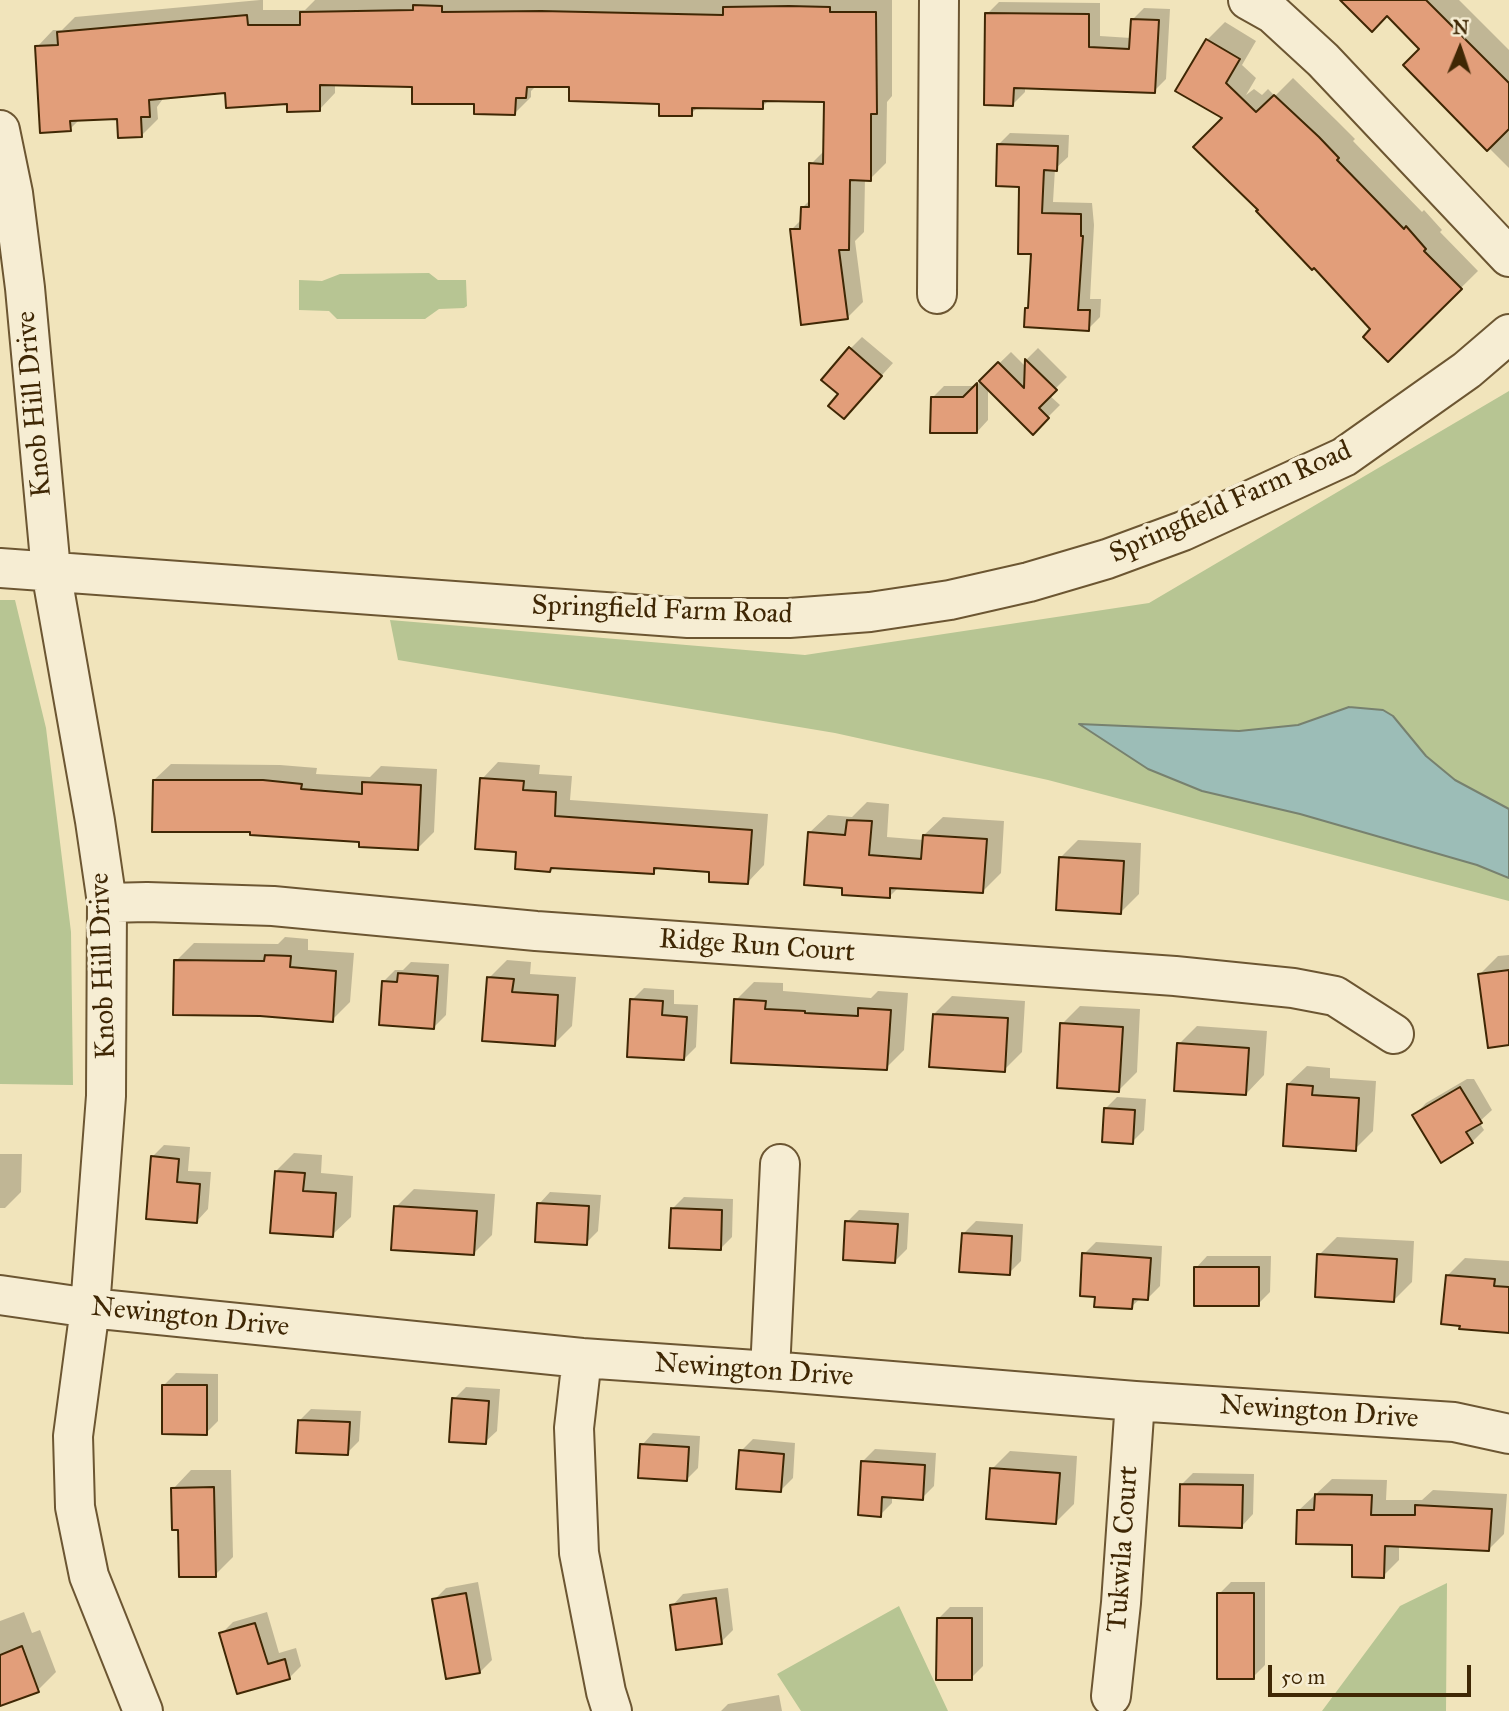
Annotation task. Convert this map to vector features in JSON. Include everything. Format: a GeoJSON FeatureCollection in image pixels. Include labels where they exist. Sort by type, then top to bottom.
{"type":"FeatureCollection","features":[{"type":"Feature","properties":{"kind":"street"},"geometry":{"type":"LineString","coordinates":[[937,293],[939,0]]}},
{"type":"Feature","properties":{"kind":"street"},"geometry":{"type":"LineString","coordinates":[[1248,0],[1273,14],[1323,60],[1509,257]]}},
{"type":"Feature","properties":{"kind":"street","name":"Knob Hill Drive"},"geometry":{"type":"LineString","coordinates":[[0,130],[13,193],[25,288],[51,571],[107,903],[106,1096],[90,1308],[73,1436],[75,1507],[89,1576],[143,1711]]}},
{"type":"Feature","properties":{"kind":"street","name":"Springfield Farm Road"},"geometry":{"type":"LineString","coordinates":[[0,568],[688,618],[789,618],[870,612],[950,600],[1029,582],[1107,559],[1183,531],[1344,457],[1467,370],[1509,334]]}},
{"type":"Feature","properties":{"kind":"street","name":"Ridge Run Court"},"geometry":{"type":"LineString","coordinates":[[107,903],[274,906],[536,931],[1175,976],[1280,986],[1335,996],[1394,1034]]}},
{"type":"Feature","properties":{"kind":"street"},"geometry":{"type":"LineString","coordinates":[[769,1371],[780,1164]]}},
{"type":"Feature","properties":{"kind":"street","name":"Newington Drive"},"geometry":{"type":"LineString","coordinates":[[0,1295],[90,1308],[582,1358],[1135,1401],[1454,1422],[1509,1434]]}},
{"type":"Feature","properties":{"kind":"street"},"geometry":{"type":"LineString","coordinates":[[582,1358],[574,1428],[579,1553],[612,1711]]}},
{"type":"Feature","properties":{"kind":"street","name":"Tukwila Court"},"geometry":{"type":"LineString","coordinates":[[1111,1696],[1121,1603],[1135,1401]]}},
{"type":"Feature","properties":{"kind":"green space"},"geometry":{"type":"Polygon","coordinates":[[[429,273],[438,280],[466,280],[467,306],[439,309],[425,319],[337,319],[329,311],[299,310],[299,280],[322,281],[340,274],[429,273]]]}},
{"type":"Feature","properties":{"kind":"green space"},"geometry":{"type":"Polygon","coordinates":[[[1509,391],[1509,901],[1048,780],[835,733],[398,660],[390,620],[805,655],[1149,603],[1509,391]]]}},
{"type":"Feature","properties":{"kind":"green space"},"geometry":{"type":"Polygon","coordinates":[[[0,600],[15,600],[46,728],[71,932],[73,1085],[0,1084],[0,600]]]}},
{"type":"Feature","properties":{"kind":"green space"},"geometry":{"type":"Polygon","coordinates":[[[1447,1583],[1446,1711],[1322,1711],[1400,1606],[1447,1583]]]}},
{"type":"Feature","properties":{"kind":"green space"},"geometry":{"type":"Polygon","coordinates":[[[899,1606],[948,1711],[801,1711],[777,1674],[899,1606]]]}},
{"type":"Feature","properties":{"kind":"water"},"geometry":{"type":"Polygon","coordinates":[[[1349,707],[1383,710],[1393,716],[1426,756],[1455,780],[1509,809],[1509,878],[1477,865],[1300,814],[1202,791],[1148,769],[1079,724],[1239,731],[1298,725],[1349,707]]]}},
{"type":"Feature","properties":{"kind":"building"},"geometry":{"type":"Polygon","coordinates":[[[1340,0],[1426,0],[1509,83],[1509,129],[1487,151],[1403,65],[1419,49],[1387,16],[1372,32],[1340,0]]]}},
{"type":"Feature","properties":{"kind":"building"},"geometry":{"type":"Polygon","coordinates":[[[413,5],[442,6],[442,12],[723,15],[723,7],[789,6],[830,7],[830,12],[876,12],[877,114],[871,114],[871,181],[850,180],[849,250],[839,250],[848,319],[801,325],[790,229],[800,229],[801,207],[809,207],[809,163],[823,164],[824,102],[763,101],[763,109],[692,108],[692,116],[659,116],[659,104],[569,101],[569,87],[527,87],[526,98],[516,98],[515,115],[474,114],[474,104],[412,104],[412,87],[320,85],[320,111],[287,112],[287,104],[226,108],[225,93],[149,100],[150,117],[141,117],[142,137],[118,138],[117,119],[70,121],[71,131],[40,133],[35,46],[58,45],[57,32],[247,15],[248,25],[300,25],[300,12],[413,10],[413,5]]]}},
{"type":"Feature","properties":{"kind":"building"},"geometry":{"type":"Polygon","coordinates":[[[985,13],[1089,14],[1089,47],[1129,49],[1131,19],[1159,20],[1155,93],[1014,88],[1013,106],[984,105],[985,13]]]}},
{"type":"Feature","properties":{"kind":"building"},"geometry":{"type":"Polygon","coordinates":[[[1206,39],[1240,59],[1226,83],[1256,112],[1274,95],[1319,137],[1339,158],[1337,160],[1404,229],[1406,226],[1426,249],[1424,251],[1462,289],[1388,362],[1363,337],[1370,329],[1314,268],[1312,270],[1256,211],[1258,210],[1193,147],[1222,118],[1175,91],[1206,39]]]}},
{"type":"Feature","properties":{"kind":"building"},"geometry":{"type":"Polygon","coordinates":[[[997,144],[1058,146],[1057,171],[1044,170],[1042,213],[1081,214],[1083,236],[1078,310],[1090,310],[1089,331],[1024,327],[1025,308],[1028,308],[1031,254],[1018,254],[1019,187],[996,186],[997,144]]]}},
{"type":"Feature","properties":{"kind":"building"},"geometry":{"type":"Polygon","coordinates":[[[849,347],[882,376],[844,419],[828,406],[838,394],[821,380],[849,347]]]}},
{"type":"Feature","properties":{"kind":"building"},"geometry":{"type":"Polygon","coordinates":[[[1025,359],[1057,390],[1039,408],[1049,418],[1033,435],[979,381],[998,362],[1024,388],[1025,359]]]}},
{"type":"Feature","properties":{"kind":"building"},"geometry":{"type":"Polygon","coordinates":[[[977,383],[977,433],[930,433],[931,397],[963,397],[977,383]]]}},
{"type":"Feature","properties":{"kind":"building"},"geometry":{"type":"Polygon","coordinates":[[[480,778],[524,781],[523,790],[556,792],[555,816],[752,830],[748,884],[709,882],[709,872],[654,868],[654,874],[551,868],[550,872],[515,869],[516,852],[475,849],[480,778]]]}},
{"type":"Feature","properties":{"kind":"building"},"geometry":{"type":"Polygon","coordinates":[[[153,780],[263,780],[302,784],[301,789],[362,794],[362,782],[421,785],[418,850],[359,847],[359,842],[250,835],[250,832],[152,832],[153,780]]]}},
{"type":"Feature","properties":{"kind":"building"},"geometry":{"type":"Polygon","coordinates":[[[847,820],[872,821],[869,855],[921,859],[923,835],[987,839],[983,893],[890,888],[890,898],[842,895],[842,888],[804,885],[808,832],[845,835],[847,820]]]}},
{"type":"Feature","properties":{"kind":"building"},"geometry":{"type":"Polygon","coordinates":[[[1059,857],[1124,861],[1121,914],[1056,910],[1059,857]]]}},
{"type":"Feature","properties":{"kind":"building"},"geometry":{"type":"Polygon","coordinates":[[[265,955],[291,956],[290,967],[336,971],[333,1022],[260,1016],[173,1015],[174,960],[264,961],[265,955]]]}},
{"type":"Feature","properties":{"kind":"building"},"geometry":{"type":"Polygon","coordinates":[[[1509,970],[1509,1045],[1488,1048],[1478,974],[1509,970]]]}},
{"type":"Feature","properties":{"kind":"building"},"geometry":{"type":"Polygon","coordinates":[[[398,973],[438,976],[434,1029],[379,1025],[382,981],[397,982],[398,973]]]}},
{"type":"Feature","properties":{"kind":"building"},"geometry":{"type":"Polygon","coordinates":[[[487,977],[514,979],[512,992],[558,995],[555,1046],[482,1041],[487,977]]]}},
{"type":"Feature","properties":{"kind":"building"},"geometry":{"type":"Polygon","coordinates":[[[630,999],[663,1001],[662,1015],[687,1017],[684,1060],[627,1057],[630,999]]]}},
{"type":"Feature","properties":{"kind":"building"},"geometry":{"type":"Polygon","coordinates":[[[734,999],[766,1001],[765,1009],[805,1013],[858,1016],[858,1008],[891,1010],[887,1070],[731,1063],[734,999]]]}},
{"type":"Feature","properties":{"kind":"building"},"geometry":{"type":"Polygon","coordinates":[[[933,1014],[1008,1018],[1005,1072],[929,1067],[933,1014]]]}},
{"type":"Feature","properties":{"kind":"building"},"geometry":{"type":"Polygon","coordinates":[[[1060,1023],[1123,1027],[1119,1092],[1057,1088],[1060,1023]]]}},
{"type":"Feature","properties":{"kind":"building"},"geometry":{"type":"Polygon","coordinates":[[[1177,1043],[1249,1048],[1246,1095],[1174,1091],[1177,1043]]]}},
{"type":"Feature","properties":{"kind":"building"},"geometry":{"type":"Polygon","coordinates":[[[1287,1084],[1313,1086],[1312,1095],[1359,1098],[1356,1151],[1283,1146],[1287,1084]]]}},
{"type":"Feature","properties":{"kind":"building"},"geometry":{"type":"Polygon","coordinates":[[[1460,1087],[1482,1123],[1466,1132],[1473,1143],[1441,1163],[1412,1115],[1460,1087]]]}},
{"type":"Feature","properties":{"kind":"building"},"geometry":{"type":"Polygon","coordinates":[[[1104,1108],[1135,1110],[1133,1144],[1102,1142],[1104,1108]]]}},
{"type":"Feature","properties":{"kind":"building"},"geometry":{"type":"Polygon","coordinates":[[[151,1156],[179,1159],[177,1182],[200,1184],[197,1223],[146,1219],[151,1156]]]}},
{"type":"Feature","properties":{"kind":"building"},"geometry":{"type":"Polygon","coordinates":[[[275,1171],[305,1173],[303,1191],[336,1193],[333,1237],[270,1233],[275,1171]]]}},
{"type":"Feature","properties":{"kind":"building"},"geometry":{"type":"Polygon","coordinates":[[[537,1203],[589,1206],[587,1245],[535,1242],[537,1203]]]}},
{"type":"Feature","properties":{"kind":"building"},"geometry":{"type":"Polygon","coordinates":[[[394,1206],[477,1211],[474,1255],[391,1250],[394,1206]]]}},
{"type":"Feature","properties":{"kind":"building"},"geometry":{"type":"Polygon","coordinates":[[[671,1208],[722,1210],[721,1250],[669,1248],[671,1208]]]}},
{"type":"Feature","properties":{"kind":"building"},"geometry":{"type":"Polygon","coordinates":[[[845,1221],[898,1224],[895,1263],[843,1260],[845,1221]]]}},
{"type":"Feature","properties":{"kind":"building"},"geometry":{"type":"Polygon","coordinates":[[[962,1233],[1012,1236],[1010,1275],[959,1272],[962,1233]]]}},
{"type":"Feature","properties":{"kind":"building"},"geometry":{"type":"Polygon","coordinates":[[[1082,1253],[1151,1258],[1148,1300],[1133,1299],[1132,1309],[1094,1307],[1095,1297],[1080,1296],[1082,1253]]]}},
{"type":"Feature","properties":{"kind":"building"},"geometry":{"type":"Polygon","coordinates":[[[1317,1254],[1397,1259],[1394,1302],[1315,1297],[1317,1254]]]}},
{"type":"Feature","properties":{"kind":"building"},"geometry":{"type":"Polygon","coordinates":[[[1194,1267],[1259,1267],[1259,1306],[1194,1306],[1194,1267]]]}},
{"type":"Feature","properties":{"kind":"building"},"geometry":{"type":"Polygon","coordinates":[[[1446,1275],[1495,1279],[1494,1286],[1509,1287],[1509,1333],[1459,1329],[1460,1326],[1441,1324],[1446,1275]]]}},
{"type":"Feature","properties":{"kind":"building"},"geometry":{"type":"Polygon","coordinates":[[[162,1385],[207,1385],[207,1435],[162,1434],[162,1385]]]}},
{"type":"Feature","properties":{"kind":"building"},"geometry":{"type":"Polygon","coordinates":[[[452,1398],[489,1401],[486,1444],[449,1442],[452,1398]]]}},
{"type":"Feature","properties":{"kind":"building"},"geometry":{"type":"Polygon","coordinates":[[[298,1420],[350,1422],[348,1455],[296,1453],[298,1420]]]}},
{"type":"Feature","properties":{"kind":"building"},"geometry":{"type":"Polygon","coordinates":[[[640,1444],[689,1447],[687,1481],[638,1478],[640,1444]]]}},
{"type":"Feature","properties":{"kind":"building"},"geometry":{"type":"Polygon","coordinates":[[[739,1450],[784,1454],[781,1492],[736,1489],[739,1450]]]}},
{"type":"Feature","properties":{"kind":"building"},"geometry":{"type":"Polygon","coordinates":[[[861,1461],[925,1465],[923,1500],[882,1497],[881,1517],[858,1515],[861,1461]]]}},
{"type":"Feature","properties":{"kind":"building"},"geometry":{"type":"Polygon","coordinates":[[[990,1468],[1060,1473],[1056,1524],[986,1519],[990,1468]]]}},
{"type":"Feature","properties":{"kind":"building"},"geometry":{"type":"Polygon","coordinates":[[[1180,1484],[1243,1485],[1242,1528],[1179,1526],[1180,1484]]]}},
{"type":"Feature","properties":{"kind":"building"},"geometry":{"type":"Polygon","coordinates":[[[214,1487],[216,1577],[179,1577],[178,1530],[172,1530],[171,1488],[214,1487]]]}},
{"type":"Feature","properties":{"kind":"building"},"geometry":{"type":"Polygon","coordinates":[[[1315,1494],[1372,1495],[1371,1515],[1415,1515],[1415,1505],[1492,1509],[1489,1551],[1385,1546],[1384,1578],[1352,1577],[1352,1545],[1296,1544],[1297,1510],[1314,1510],[1315,1494]]]}},
{"type":"Feature","properties":{"kind":"building"},"geometry":{"type":"Polygon","coordinates":[[[466,1593],[480,1673],[446,1679],[432,1599],[466,1593]]]}},
{"type":"Feature","properties":{"kind":"building"},"geometry":{"type":"Polygon","coordinates":[[[1217,1593],[1254,1593],[1254,1679],[1217,1679],[1217,1593]]]}},
{"type":"Feature","properties":{"kind":"building"},"geometry":{"type":"Polygon","coordinates":[[[716,1598],[722,1644],[676,1650],[670,1605],[716,1598]]]}},
{"type":"Feature","properties":{"kind":"building"},"geometry":{"type":"Polygon","coordinates":[[[937,1618],[972,1618],[972,1680],[936,1680],[937,1618]]]}},
{"type":"Feature","properties":{"kind":"building"},"geometry":{"type":"Polygon","coordinates":[[[255,1623],[268,1664],[285,1659],[290,1679],[237,1694],[219,1633],[255,1623]]]}},
{"type":"Feature","properties":{"kind":"building"},"geometry":{"type":"Polygon","coordinates":[[[22,1646],[39,1692],[0,1706],[0,1655],[22,1646]]]}}]}
